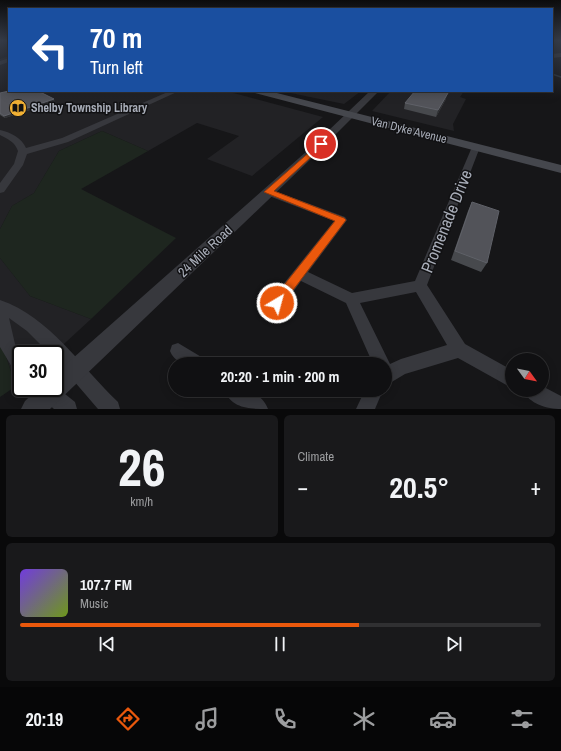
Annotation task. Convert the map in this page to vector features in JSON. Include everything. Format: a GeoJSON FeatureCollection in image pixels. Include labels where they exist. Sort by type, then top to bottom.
{"type":"FeatureCollection","features":[{"type":"Feature","properties":{"kind":"main road","name":"Van Dyke Avenue"},"geometry":{"type":"LineString","coordinates":[[262,92],[561,169]]}},
{"type":"Feature","properties":{"kind":"street"},"geometry":{"type":"LineString","coordinates":[[149,102],[163,92]]}},
{"type":"Feature","properties":{"kind":"street"},"geometry":{"type":"LineString","coordinates":[[24,152],[65,140],[174,92]]}},
{"type":"Feature","properties":{"kind":"street","name":"24 Mile Road"},"geometry":{"type":"LineString","coordinates":[[64,378],[75,370],[352,115],[375,92]]}},
{"type":"Feature","properties":{"kind":"street"},"geometry":{"type":"LineString","coordinates":[[0,132],[14,138],[23,146],[24,152],[16,168],[0,190]]}},
{"type":"Feature","properties":{"kind":"street","name":"Promenade Drive"},"geometry":{"type":"LineString","coordinates":[[458,350],[420,286],[476,147]]}},
{"type":"Feature","properties":{"kind":"street"},"geometry":{"type":"LineString","coordinates":[[268,192],[341,220],[270,312]]}},
{"type":"Feature","properties":{"kind":"street"},"geometry":{"type":"LineString","coordinates":[[299,274],[351,299],[420,286]]}},
{"type":"Feature","properties":{"kind":"street"},"geometry":{"type":"LineString","coordinates":[[351,299],[378,357]]}},
{"type":"Feature","properties":{"kind":"street"},"geometry":{"type":"LineString","coordinates":[[0,306],[18,314],[60,350],[92,391],[111,409]]}},
{"type":"Feature","properties":{"kind":"street"},"geometry":{"type":"LineString","coordinates":[[0,314],[8,346],[12,352]]}},
{"type":"Feature","properties":{"kind":"street"},"geometry":{"type":"LineString","coordinates":[[392,369],[458,350],[505,375]]}},
{"type":"Feature","properties":{"kind":"street"},"geometry":{"type":"LineString","coordinates":[[178,351],[186,357]]}},
{"type":"Feature","properties":{"kind":"street","name":"24 Mile Road"},"geometry":{"type":"LineString","coordinates":[[33,409],[42,397]]}},
{"type":"Feature","properties":{"kind":"street"},"geometry":{"type":"LineString","coordinates":[[53,397],[68,409]]}},
{"type":"Feature","properties":{"kind":"street"},"geometry":{"type":"LineString","coordinates":[[243,397],[259,409]]}},
{"type":"Feature","properties":{"kind":"street"},"geometry":{"type":"LineString","coordinates":[[365,409],[371,397]]}},
{"type":"Feature","properties":{"kind":"street"},"geometry":{"type":"LineString","coordinates":[[545,397],[561,406]]}},
{"type":"Feature","properties":{"kind":"shaded area"},"geometry":{"type":"Polygon","coordinates":[[[0,60],[8,60],[8,92],[230,92],[323,117],[252,176],[207,159],[239,136],[197,123],[148,151],[102,131],[59,151],[34,193],[12,206],[0,229],[0,60]]]}},
{"type":"Feature","properties":{"kind":"shaded area"},"geometry":{"type":"Polygon","coordinates":[[[286,92],[360,92],[344,104],[286,92]]]}},
{"type":"Feature","properties":{"kind":"shaded area"},"geometry":{"type":"Polygon","coordinates":[[[390,92],[463,92],[460,97],[466,99],[453,124],[454,131],[372,111],[390,92]]]}},
{"type":"Feature","properties":{"kind":"shaded area"},"geometry":{"type":"Polygon","coordinates":[[[102,131],[148,151],[81,189],[176,238],[91,319],[30,296],[0,258],[0,229],[12,206],[34,193],[59,151],[102,131]]]}},
{"type":"Feature","properties":{"kind":"shaded area"},"geometry":{"type":"Polygon","coordinates":[[[0,258],[30,296],[91,319],[63,345],[12,345],[12,374],[3,348],[0,344],[0,258]]]}},
{"type":"Feature","properties":{"kind":"shaded area"},"geometry":{"type":"Polygon","coordinates":[[[0,344],[3,348],[12,374],[12,389],[0,397],[0,344]]]}},
{"type":"Feature","properties":{"kind":"building","name":"Shelby Township Library"},"geometry":{"type":"Polygon","coordinates":[[[8,91],[40,92],[54,99],[4,116],[0,113],[0,93],[8,91]]]}},
{"type":"Feature","properties":{"kind":"building"},"geometry":{"type":"Polygon","coordinates":[[[414,92],[448,93],[438,110],[405,103],[414,92]]]}},
{"type":"Feature","properties":{"kind":"building"},"geometry":{"type":"Polygon","coordinates":[[[472,202],[499,211],[487,263],[455,251],[472,202]]]}},
{"type":"Feature","properties":{"kind":"waterway"},"geometry":{"type":"LineString","coordinates":[[553,74],[561,77]]}},
{"type":"Feature","properties":{"kind":"place","name":"Shelby Township Library"},"geometry":{"type":"Point","coordinates":[18,108]}},
{"type":"Feature","properties":{"kind":"route"},"geometry":{"type":"LineString","coordinates":[[277,303],[341,220],[268,192],[321,144]]}}]}
